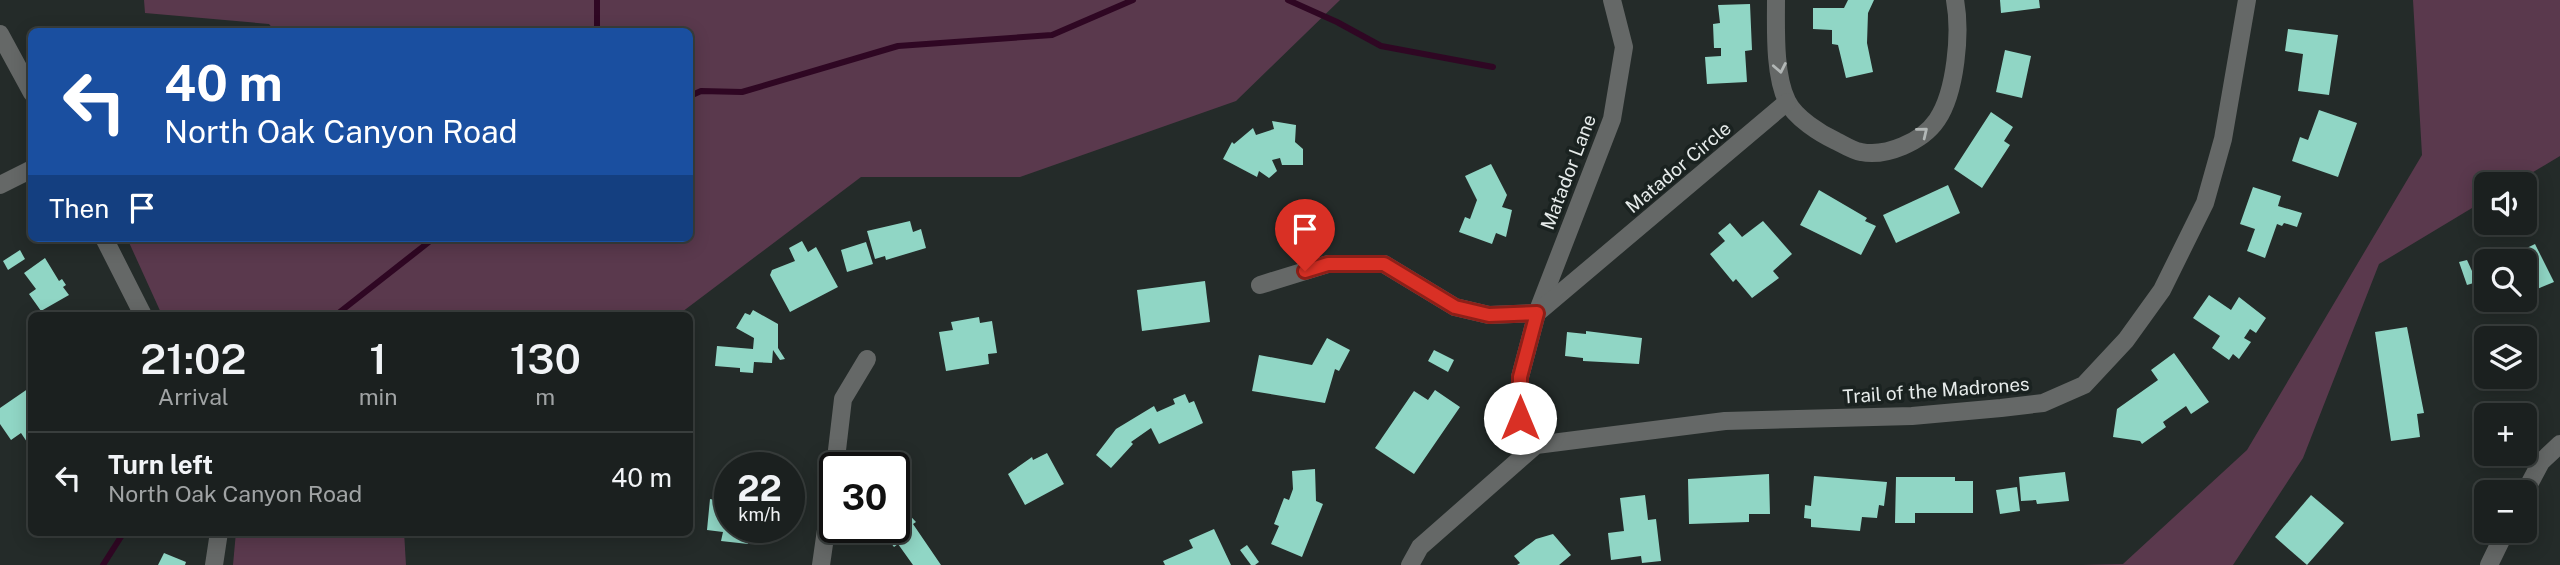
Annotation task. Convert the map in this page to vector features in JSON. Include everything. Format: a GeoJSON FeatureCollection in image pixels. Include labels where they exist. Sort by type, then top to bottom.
{"type":"FeatureCollection","features":[{"type":"Feature","properties":{"kind":"street","name":"Matador Lane"},"geometry":{"type":"LineString","coordinates":[[1536,445],[1520,418],[1520,377],[1537,313],[1612,119],[1624,47],[1612,0]]}},
{"type":"Feature","properties":{"kind":"street"},"geometry":{"type":"LineString","coordinates":[[1776,0],[1777,50],[1787,102],[1820,134],[1860,152],[1891,151],[1915,139],[1937,121],[1955,68],[1958,16],[1955,0]]}},
{"type":"Feature","properties":{"kind":"street","name":"Trail of the Madrones"},"geometry":{"type":"LineString","coordinates":[[1536,445],[1725,421],[1912,416],[2001,408],[2043,403],[2084,385],[2126,340],[2162,290],[2205,203],[2223,139],[2246,0]]}},
{"type":"Feature","properties":{"kind":"street"},"geometry":{"type":"LineString","coordinates":[[0,34],[28,86]]}},
{"type":"Feature","properties":{"kind":"street","name":"Matador Circle"},"geometry":{"type":"LineString","coordinates":[[1537,313],[1787,102]]}},
{"type":"Feature","properties":{"kind":"street"},"geometry":{"type":"LineString","coordinates":[[0,185],[28,171]]}},
{"type":"Feature","properties":{"kind":"street"},"geometry":{"type":"LineString","coordinates":[[106,242],[141,312]]}},
{"type":"Feature","properties":{"kind":"street"},"geometry":{"type":"LineString","coordinates":[[1260,285],[1328,264],[1384,264],[1455,307],[1489,315],[1537,313]]}},
{"type":"Feature","properties":{"kind":"street"},"geometry":{"type":"LineString","coordinates":[[837,452],[843,399],[867,359]]}},
{"type":"Feature","properties":{"kind":"street"},"geometry":{"type":"LineString","coordinates":[[2531,480],[2541,462],[2560,444]]}},
{"type":"Feature","properties":{"kind":"street"},"geometry":{"type":"LineString","coordinates":[[1410,565],[1420,547],[1536,445]]}},
{"type":"Feature","properties":{"kind":"street"},"geometry":{"type":"LineString","coordinates":[[214,565],[218,536]]}},
{"type":"Feature","properties":{"kind":"street"},"geometry":{"type":"LineString","coordinates":[[821,565],[824,543]]}},
{"type":"Feature","properties":{"kind":"street"},"geometry":{"type":"LineString","coordinates":[[2488,565],[2499,543]]}},
{"type":"Feature","properties":{"kind":"shaded area"},"geometry":{"type":"Polygon","coordinates":[[[144,0],[1340,0],[1236,101],[1020,177],[861,177],[682,312],[161,312],[129,242],[693,242],[693,28],[272,28],[269,24],[145,13],[144,0]]]}},
{"type":"Feature","properties":{"kind":"shaded area"},"geometry":{"type":"Polygon","coordinates":[[[2413,0],[2560,0],[2560,156],[2533,172],[2474,172],[2474,207],[2379,264],[2303,458],[2233,565],[2081,565],[2123,564],[2247,450],[2422,155],[2413,0]]]}},
{"type":"Feature","properties":{"kind":"shaded area"},"geometry":{"type":"Polygon","coordinates":[[[236,536],[404,536],[406,565],[233,565],[236,536]]]}},
{"type":"Feature","properties":{"kind":"building"},"geometry":{"type":"Polygon","coordinates":[[[1848,0],[1874,0],[1868,13],[1867,43],[1873,72],[1846,78],[1838,45],[1832,44],[1832,30],[1813,29],[1813,8],[1844,8],[1848,0]]]}},
{"type":"Feature","properties":{"kind":"building"},"geometry":{"type":"Polygon","coordinates":[[[2000,0],[2039,0],[2040,8],[2001,13],[2000,0]]]}},
{"type":"Feature","properties":{"kind":"building"},"geometry":{"type":"Polygon","coordinates":[[[1750,4],[1752,50],[1745,51],[1747,82],[1707,84],[1705,57],[1721,56],[1721,48],[1714,48],[1713,24],[1720,23],[1718,5],[1750,4]]]}},
{"type":"Feature","properties":{"kind":"building"},"geometry":{"type":"Polygon","coordinates":[[[2288,29],[2338,35],[2329,95],[2298,91],[2303,54],[2285,51],[2288,29]]]}},
{"type":"Feature","properties":{"kind":"building"},"geometry":{"type":"Polygon","coordinates":[[[2005,50],[2031,56],[2022,98],[1996,92],[2005,50]]]}},
{"type":"Feature","properties":{"kind":"building"},"geometry":{"type":"Polygon","coordinates":[[[2319,110],[2357,123],[2338,177],[2292,161],[2300,137],[2308,140],[2319,110]]]}},
{"type":"Feature","properties":{"kind":"building"},"geometry":{"type":"Polygon","coordinates":[[[1991,112],[2013,127],[2004,141],[2010,145],[1982,188],[1954,169],[1991,112]]]}},
{"type":"Feature","properties":{"kind":"building"},"geometry":{"type":"Polygon","coordinates":[[[1272,121],[1296,125],[1295,142],[1303,149],[1303,165],[1282,165],[1280,158],[1272,160],[1277,171],[1269,178],[1259,171],[1257,177],[1223,159],[1232,142],[1234,144],[1253,128],[1256,135],[1274,129],[1272,121]]]}},
{"type":"Feature","properties":{"kind":"building"},"geometry":{"type":"Polygon","coordinates":[[[1491,164],[1507,195],[1502,207],[1512,210],[1506,237],[1496,233],[1492,244],[1459,232],[1465,217],[1470,219],[1477,200],[1465,176],[1491,164]]]}},
{"type":"Feature","properties":{"kind":"building"},"geometry":{"type":"Polygon","coordinates":[[[1948,185],[1960,213],[1896,243],[1883,215],[1948,185]]]}},
{"type":"Feature","properties":{"kind":"building"},"geometry":{"type":"Polygon","coordinates":[[[2253,187],[2281,196],[2278,206],[2302,213],[2297,227],[2277,224],[2265,258],[2247,251],[2255,229],[2240,224],[2253,187]]]}},
{"type":"Feature","properties":{"kind":"building"},"geometry":{"type":"Polygon","coordinates":[[[1819,190],[1876,226],[1861,255],[1800,225],[1819,190]]]}},
{"type":"Feature","properties":{"kind":"building"},"geometry":{"type":"Polygon","coordinates":[[[910,221],[913,232],[921,229],[926,248],[886,260],[885,256],[875,259],[867,231],[910,221]]]}},
{"type":"Feature","properties":{"kind":"building"},"geometry":{"type":"Polygon","coordinates":[[[1763,221],[1792,254],[1773,271],[1779,278],[1752,298],[1736,279],[1733,282],[1710,254],[1725,241],[1718,233],[1730,223],[1742,237],[1763,221]]]}},
{"type":"Feature","properties":{"kind":"building"},"geometry":{"type":"Polygon","coordinates":[[[802,241],[808,252],[816,247],[838,287],[790,312],[770,275],[772,270],[795,261],[789,248],[802,241]]]}},
{"type":"Feature","properties":{"kind":"building"},"geometry":{"type":"Polygon","coordinates":[[[866,242],[873,264],[847,272],[841,250],[866,242]]]}},
{"type":"Feature","properties":{"kind":"building"},"geometry":{"type":"Polygon","coordinates":[[[2535,244],[2554,282],[2537,289],[2537,249],[2525,249],[2535,244]]]}},
{"type":"Feature","properties":{"kind":"building"},"geometry":{"type":"Polygon","coordinates":[[[20,250],[25,259],[8,270],[3,261],[20,250]]]}},
{"type":"Feature","properties":{"kind":"building"},"geometry":{"type":"Polygon","coordinates":[[[45,258],[59,281],[62,279],[66,285],[63,287],[69,295],[41,311],[29,294],[36,289],[24,273],[45,258]]]}},
{"type":"Feature","properties":{"kind":"building"},"geometry":{"type":"Polygon","coordinates":[[[2467,260],[2474,275],[2474,283],[2467,285],[2459,262],[2467,260]]]}},
{"type":"Feature","properties":{"kind":"building"},"geometry":{"type":"Polygon","coordinates":[[[1205,281],[1210,322],[1142,331],[1137,290],[1205,281]]]}},
{"type":"Feature","properties":{"kind":"building"},"geometry":{"type":"Polygon","coordinates":[[[2209,295],[2231,310],[2239,297],[2266,318],[2256,333],[2250,329],[2244,338],[2251,342],[2239,359],[2233,354],[2229,360],[2212,348],[2220,336],[2193,318],[2209,295]]]}},
{"type":"Feature","properties":{"kind":"building"},"geometry":{"type":"Polygon","coordinates":[[[753,310],[778,324],[778,348],[785,359],[780,360],[773,350],[772,363],[754,362],[753,373],[740,372],[740,368],[715,366],[717,346],[753,349],[754,338],[736,328],[745,313],[750,315],[753,310]]]}},
{"type":"Feature","properties":{"kind":"building"},"geometry":{"type":"Polygon","coordinates":[[[979,317],[980,323],[992,321],[997,353],[988,354],[989,364],[946,371],[939,332],[953,330],[951,322],[979,317]]]}},
{"type":"Feature","properties":{"kind":"building"},"geometry":{"type":"Polygon","coordinates":[[[2407,327],[2424,413],[2417,414],[2420,437],[2391,441],[2375,332],[2407,327]]]}},
{"type":"Feature","properties":{"kind":"building"},"geometry":{"type":"Polygon","coordinates":[[[1586,331],[1642,338],[1639,364],[1583,361],[1583,358],[1565,356],[1567,332],[1586,334],[1586,331]]]}},
{"type":"Feature","properties":{"kind":"building"},"geometry":{"type":"Polygon","coordinates":[[[1327,338],[1350,350],[1339,371],[1335,369],[1325,403],[1252,391],[1259,355],[1312,365],[1327,338]]]}},
{"type":"Feature","properties":{"kind":"building"},"geometry":{"type":"Polygon","coordinates":[[[1434,350],[1454,360],[1448,372],[1428,361],[1434,350]]]}},
{"type":"Feature","properties":{"kind":"building"},"geometry":{"type":"Polygon","coordinates":[[[2174,353],[2209,402],[2191,414],[2186,406],[2163,422],[2166,427],[2142,444],[2140,441],[2113,437],[2117,409],[2158,380],[2151,370],[2174,353]]]}},
{"type":"Feature","properties":{"kind":"building"},"geometry":{"type":"Polygon","coordinates":[[[28,389],[28,441],[21,433],[11,440],[0,424],[0,408],[28,389]]]}},
{"type":"Feature","properties":{"kind":"building"},"geometry":{"type":"Polygon","coordinates":[[[1435,390],[1460,407],[1414,474],[1375,448],[1414,391],[1428,400],[1435,390]]]}},
{"type":"Feature","properties":{"kind":"building"},"geometry":{"type":"Polygon","coordinates":[[[1185,394],[1189,403],[1194,401],[1203,423],[1159,444],[1151,428],[1131,442],[1133,444],[1111,468],[1096,455],[1116,429],[1154,406],[1157,412],[1175,404],[1173,399],[1185,394]]]}},
{"type":"Feature","properties":{"kind":"building"},"geometry":{"type":"Polygon","coordinates":[[[1047,453],[1064,484],[1025,505],[1008,474],[1032,457],[1033,460],[1047,453]]]}},
{"type":"Feature","properties":{"kind":"building"},"geometry":{"type":"Polygon","coordinates":[[[1315,469],[1316,501],[1323,504],[1302,557],[1271,544],[1279,526],[1274,524],[1284,498],[1289,500],[1293,489],[1292,471],[1315,469]]]}},
{"type":"Feature","properties":{"kind":"building"},"geometry":{"type":"Polygon","coordinates":[[[2065,472],[2069,501],[2037,504],[2036,500],[2021,501],[2019,477],[2065,472]]]}},
{"type":"Feature","properties":{"kind":"building"},"geometry":{"type":"Polygon","coordinates":[[[1769,474],[1770,514],[1749,514],[1749,522],[1689,524],[1688,479],[1769,474]]]}},
{"type":"Feature","properties":{"kind":"building"},"geometry":{"type":"Polygon","coordinates":[[[1814,476],[1887,482],[1884,506],[1879,505],[1877,518],[1862,517],[1860,531],[1811,527],[1811,519],[1804,518],[1805,505],[1811,506],[1814,476]]]}},
{"type":"Feature","properties":{"kind":"building"},"geometry":{"type":"Polygon","coordinates":[[[1896,477],[1955,477],[1955,481],[1973,481],[1973,513],[1915,513],[1915,523],[1895,523],[1896,477]]]}},
{"type":"Feature","properties":{"kind":"building"},"geometry":{"type":"Polygon","coordinates":[[[2017,487],[2020,511],[2000,514],[1996,490],[2017,487]]]}},
{"type":"Feature","properties":{"kind":"building"},"geometry":{"type":"Polygon","coordinates":[[[1645,495],[1648,520],[1656,519],[1661,561],[1642,563],[1641,556],[1611,560],[1608,533],[1624,531],[1620,498],[1645,495]]]}},
{"type":"Feature","properties":{"kind":"building"},"geometry":{"type":"Polygon","coordinates":[[[2311,495],[2344,523],[2307,565],[2275,537],[2311,495]]]}},
{"type":"Feature","properties":{"kind":"building"},"geometry":{"type":"Polygon","coordinates":[[[710,499],[714,500],[714,531],[707,530],[710,499]]]}},
{"type":"Feature","properties":{"kind":"building"},"geometry":{"type":"Polygon","coordinates":[[[910,516],[941,565],[913,565],[898,544],[894,547],[891,543],[910,543],[910,516]]]}},
{"type":"Feature","properties":{"kind":"building"},"geometry":{"type":"Polygon","coordinates":[[[1214,529],[1231,565],[1165,565],[1163,561],[1193,548],[1189,540],[1214,529]]]}},
{"type":"Feature","properties":{"kind":"building"},"geometry":{"type":"Polygon","coordinates":[[[1553,534],[1571,555],[1559,565],[1517,565],[1520,563],[1514,556],[1536,539],[1553,534]]]}},
{"type":"Feature","properties":{"kind":"building"},"geometry":{"type":"Polygon","coordinates":[[[1247,545],[1259,562],[1255,565],[1251,565],[1240,550],[1247,545]]]}},
{"type":"Feature","properties":{"kind":"building"},"geometry":{"type":"Polygon","coordinates":[[[164,553],[186,562],[185,565],[158,565],[164,553]]]}},
{"type":"Feature","properties":{"kind":"waterway"},"geometry":{"type":"LineString","coordinates":[[597,0],[597,28]]}},
{"type":"Feature","properties":{"kind":"waterway"},"geometry":{"type":"LineString","coordinates":[[693,95],[701,91],[742,92],[898,46],[1052,35],[1133,0]]}},
{"type":"Feature","properties":{"kind":"waterway"},"geometry":{"type":"LineString","coordinates":[[1288,0],[1381,46],[1493,67]]}},
{"type":"Feature","properties":{"kind":"waterway"},"geometry":{"type":"LineString","coordinates":[[340,312],[429,242]]}},
{"type":"Feature","properties":{"kind":"waterway"},"geometry":{"type":"LineString","coordinates":[[103,565],[121,536]]}},
{"type":"Feature","properties":{"kind":"route"},"geometry":{"type":"LineString","coordinates":[[1305,271],[1328,264],[1384,264],[1455,307],[1489,315],[1537,313],[1520,377],[1520,418]]}}]}
